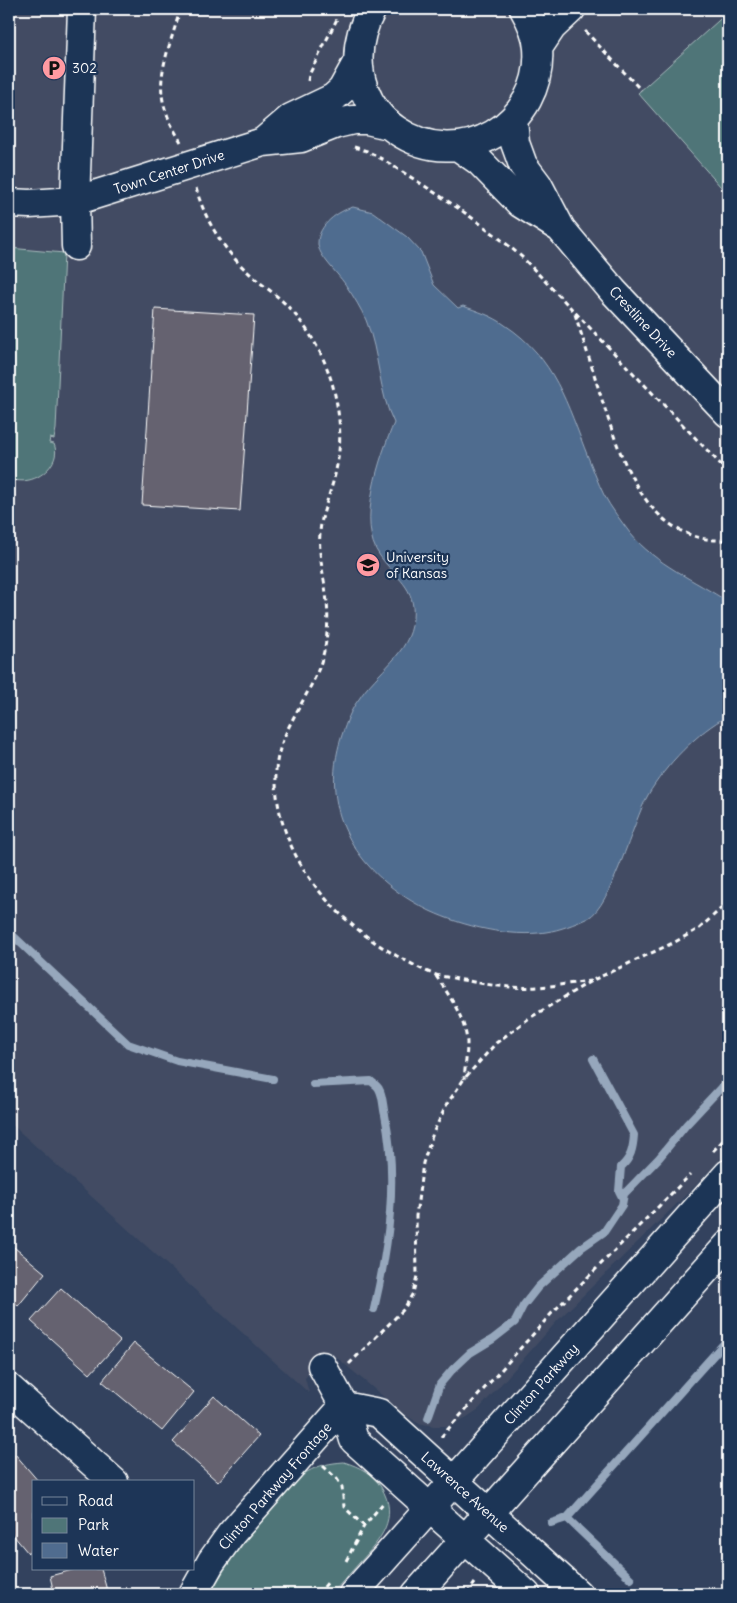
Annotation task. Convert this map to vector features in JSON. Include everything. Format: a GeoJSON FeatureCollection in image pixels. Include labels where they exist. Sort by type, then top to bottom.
{"type":"FeatureCollection","features":[{"type":"Feature","properties":{"kind":"street"},"geometry":{"type":"LineString","coordinates":[[76,246],[75,201],[82,9]]}},
{"type":"Feature","properties":{"kind":"street"},"geometry":{"type":"LineString","coordinates":[[372,9],[366,20],[360,40],[358,61],[360,79],[367,96],[376,112],[389,126],[404,136],[440,147],[459,147],[479,142],[497,132],[513,119],[528,98],[537,74],[538,48],[533,25],[524,9]]}},
{"type":"Feature","properties":{"kind":"street"},"geometry":{"type":"LineString","coordinates":[[538,48],[552,27],[576,18]]}},
{"type":"Feature","properties":{"kind":"street","name":"Town Center Drive"},"geometry":{"type":"LineString","coordinates":[[262,142],[291,118],[333,98],[342,90],[358,61]]}},
{"type":"Feature","properties":{"kind":"street","name":"Crestline Drive"},"geometry":{"type":"LineString","coordinates":[[513,119],[515,143],[523,165],[538,185],[561,229],[613,291],[728,413]]}},
{"type":"Feature","properties":{"kind":"street","name":"Town Center Drive"},"geometry":{"type":"LineString","coordinates":[[9,203],[30,204],[75,201],[262,142],[301,138],[336,124],[353,120],[367,120],[389,126]]}},
{"type":"Feature","properties":{"kind":"street","name":"Crestline Drive"},"geometry":{"type":"LineString","coordinates":[[459,147],[479,161],[520,203],[561,229]]}},
{"type":"Feature","properties":{"kind":"street","name":"Clinton Parkway"},"geometry":{"type":"LineString","coordinates":[[353,1594],[454,1481],[719,1165]]}},
{"type":"Feature","properties":{"kind":"street"},"geometry":{"type":"LineString","coordinates":[[416,1594],[728,1245]]}},
{"type":"Feature","properties":{"kind":"street"},"geometry":{"type":"LineString","coordinates":[[333,1385],[354,1440],[526,1594]]}},
{"type":"Feature","properties":{"kind":"street","name":"Lawrence Avenue"},"geometry":{"type":"LineString","coordinates":[[333,1385],[379,1414],[578,1594]]}},
{"type":"Feature","properties":{"kind":"street","name":"Clinton Parkway Frontage"},"geometry":{"type":"LineString","coordinates":[[193,1594],[203,1555],[231,1534],[333,1385]]}},
{"type":"Feature","properties":{"kind":"street"},"geometry":{"type":"LineString","coordinates":[[9,1388],[112,1480]]}},
{"type":"Feature","properties":{"kind":"path"},"geometry":{"type":"LineString","coordinates":[[180,9],[161,76],[161,94],[166,114],[182,145]]}},
{"type":"Feature","properties":{"kind":"path"},"geometry":{"type":"LineString","coordinates":[[308,84],[309,74],[338,17]]}},
{"type":"Feature","properties":{"kind":"path"},"geometry":{"type":"LineString","coordinates":[[576,18],[641,90]]}},
{"type":"Feature","properties":{"kind":"path"},"geometry":{"type":"LineString","coordinates":[[348,146],[367,151],[382,159],[484,226],[523,258],[728,472]]}},
{"type":"Feature","properties":{"kind":"path"},"geometry":{"type":"LineString","coordinates":[[195,183],[200,202],[213,229],[230,254],[248,273],[291,310],[319,349],[336,398],[340,440],[336,471],[320,532],[320,560],[327,604],[327,632],[322,660],[310,690],[282,742],[276,768],[279,812],[299,863],[335,910],[358,931],[378,945],[436,975],[512,988],[591,981]]}},
{"type":"Feature","properties":{"kind":"path"},"geometry":{"type":"LineString","coordinates":[[574,311],[614,441],[641,492],[670,525],[683,533],[702,539],[728,540]]}},
{"type":"Feature","properties":{"kind":"path"},"geometry":{"type":"LineString","coordinates":[[333,1385],[363,1349],[404,1309],[413,1293],[417,1276],[416,1216],[423,1163],[433,1133],[447,1104],[464,1079],[496,1043],[511,1030],[591,981],[675,942],[700,928],[728,902]]}},
{"type":"Feature","properties":{"kind":"path"},"geometry":{"type":"LineString","coordinates":[[436,975],[448,992],[462,1023],[467,1043],[464,1079]]}},
{"type":"Feature","properties":{"kind":"path"},"geometry":{"type":"LineString","coordinates":[[719,1165],[728,1135]]}},
{"type":"Feature","properties":{"kind":"path"},"geometry":{"type":"LineString","coordinates":[[453,1423],[552,1313],[696,1169]]}},
{"type":"Feature","properties":{"kind":"path"},"geometry":{"type":"LineString","coordinates":[[325,1468],[337,1479],[342,1487],[344,1507],[364,1526]]}},
{"type":"Feature","properties":{"kind":"path"},"geometry":{"type":"LineString","coordinates":[[344,1565],[364,1526],[376,1511]]}},
{"type":"Feature","properties":{"kind":"path"},"geometry":{"type":"LineString","coordinates":[[318,1594],[331,1580]]}},
{"type":"Feature","properties":{"kind":"shaded area","name":"University of Kansas"},"geometry":{"type":"Polygon","coordinates":[[[9,9],[728,9],[728,1151],[694,1187],[558,1320],[479,1409],[450,1426],[418,1423],[404,1414],[329,1351],[305,1378],[309,1393],[9,1122],[9,9]]]}},
{"type":"Feature","properties":{"kind":"green space"},"geometry":{"type":"Polygon","coordinates":[[[728,12],[728,195],[638,93],[728,12]]]}},
{"type":"Feature","properties":{"kind":"green space"},"geometry":{"type":"Polygon","coordinates":[[[9,248],[64,253],[56,429],[54,439],[50,438],[49,443],[54,444],[55,456],[50,467],[45,472],[35,478],[24,481],[9,480],[9,248]]]}},
{"type":"Feature","properties":{"kind":"green space"},"geometry":{"type":"Polygon","coordinates":[[[344,1462],[365,1471],[374,1478],[381,1487],[389,1509],[388,1519],[380,1537],[331,1594],[210,1594],[241,1546],[299,1478],[320,1466],[344,1462]]]}},
{"type":"Feature","properties":{"kind":"water"},"geometry":{"type":"Polygon","coordinates":[[[353,207],[373,212],[407,237],[421,252],[434,285],[458,308],[463,306],[495,319],[522,338],[536,352],[548,367],[566,401],[604,495],[630,533],[640,544],[664,563],[728,602],[728,716],[705,731],[683,750],[655,784],[642,807],[613,881],[597,911],[588,918],[557,930],[532,933],[502,932],[472,926],[430,911],[405,897],[383,880],[365,861],[350,840],[340,816],[335,791],[335,764],[345,726],[356,703],[366,689],[392,662],[406,642],[411,631],[413,619],[413,608],[408,591],[380,556],[373,542],[370,526],[370,509],[377,471],[394,423],[385,398],[371,333],[366,320],[344,282],[321,253],[318,243],[321,230],[325,225],[335,215],[353,207]]]}},
{"type":"Feature","properties":{"kind":"building"},"geometry":{"type":"Polygon","coordinates":[[[155,309],[254,315],[240,511],[142,505],[155,309]]]}},
{"type":"Feature","properties":{"kind":"building"},"geometry":{"type":"Polygon","coordinates":[[[9,1243],[45,1273],[18,1306],[9,1298],[9,1243]]]}},
{"type":"Feature","properties":{"kind":"building"},"geometry":{"type":"Polygon","coordinates":[[[61,1288],[120,1341],[90,1374],[31,1321],[61,1288]]]}},
{"type":"Feature","properties":{"kind":"building"},"geometry":{"type":"Polygon","coordinates":[[[134,1343],[194,1392],[162,1431],[102,1381],[134,1343]]]}},
{"type":"Feature","properties":{"kind":"building"},"geometry":{"type":"Polygon","coordinates":[[[214,1396],[259,1436],[218,1482],[173,1442],[214,1396]]]}},
{"type":"Feature","properties":{"kind":"building"},"geometry":{"type":"Polygon","coordinates":[[[15,1454],[37,1480],[32,1480],[32,1550],[28,1553],[9,1530],[9,1459],[15,1454]]]}},
{"type":"Feature","properties":{"kind":"building"},"geometry":{"type":"Polygon","coordinates":[[[72,1570],[101,1570],[108,1594],[54,1594],[50,1576],[72,1570]]]}},
{"type":"Feature","properties":{"kind":"waterway"},"geometry":{"type":"LineString","coordinates":[[9,932],[128,1044],[177,1061],[273,1079]]}},
{"type":"Feature","properties":{"kind":"waterway"},"geometry":{"type":"LineString","coordinates":[[593,1059],[634,1135],[631,1153],[621,1167],[619,1191],[623,1199]]}},
{"type":"Feature","properties":{"kind":"waterway"},"geometry":{"type":"LineString","coordinates":[[428,1418],[440,1384],[452,1370],[470,1353],[493,1339],[515,1322],[523,1306],[538,1287],[581,1248],[604,1232],[622,1205],[624,1194],[659,1158],[686,1125],[728,1080]]}},
{"type":"Feature","properties":{"kind":"waterway"},"geometry":{"type":"LineString","coordinates":[[313,1084],[371,1081],[378,1087],[381,1095],[389,1139],[391,1188],[388,1237],[374,1309]]}},
{"type":"Feature","properties":{"kind":"waterway"},"geometry":{"type":"LineString","coordinates":[[551,1523],[567,1518],[728,1339]]}},
{"type":"Feature","properties":{"kind":"waterway"},"geometry":{"type":"LineString","coordinates":[[567,1518],[631,1579]]}},
{"type":"Feature","properties":{"kind":"place","name":"302"},"geometry":{"type":"Point","coordinates":[54,68]}},
{"type":"Feature","properties":{"kind":"place","name":"University of Kansas"},"geometry":{"type":"Point","coordinates":[368,565]}}]}
